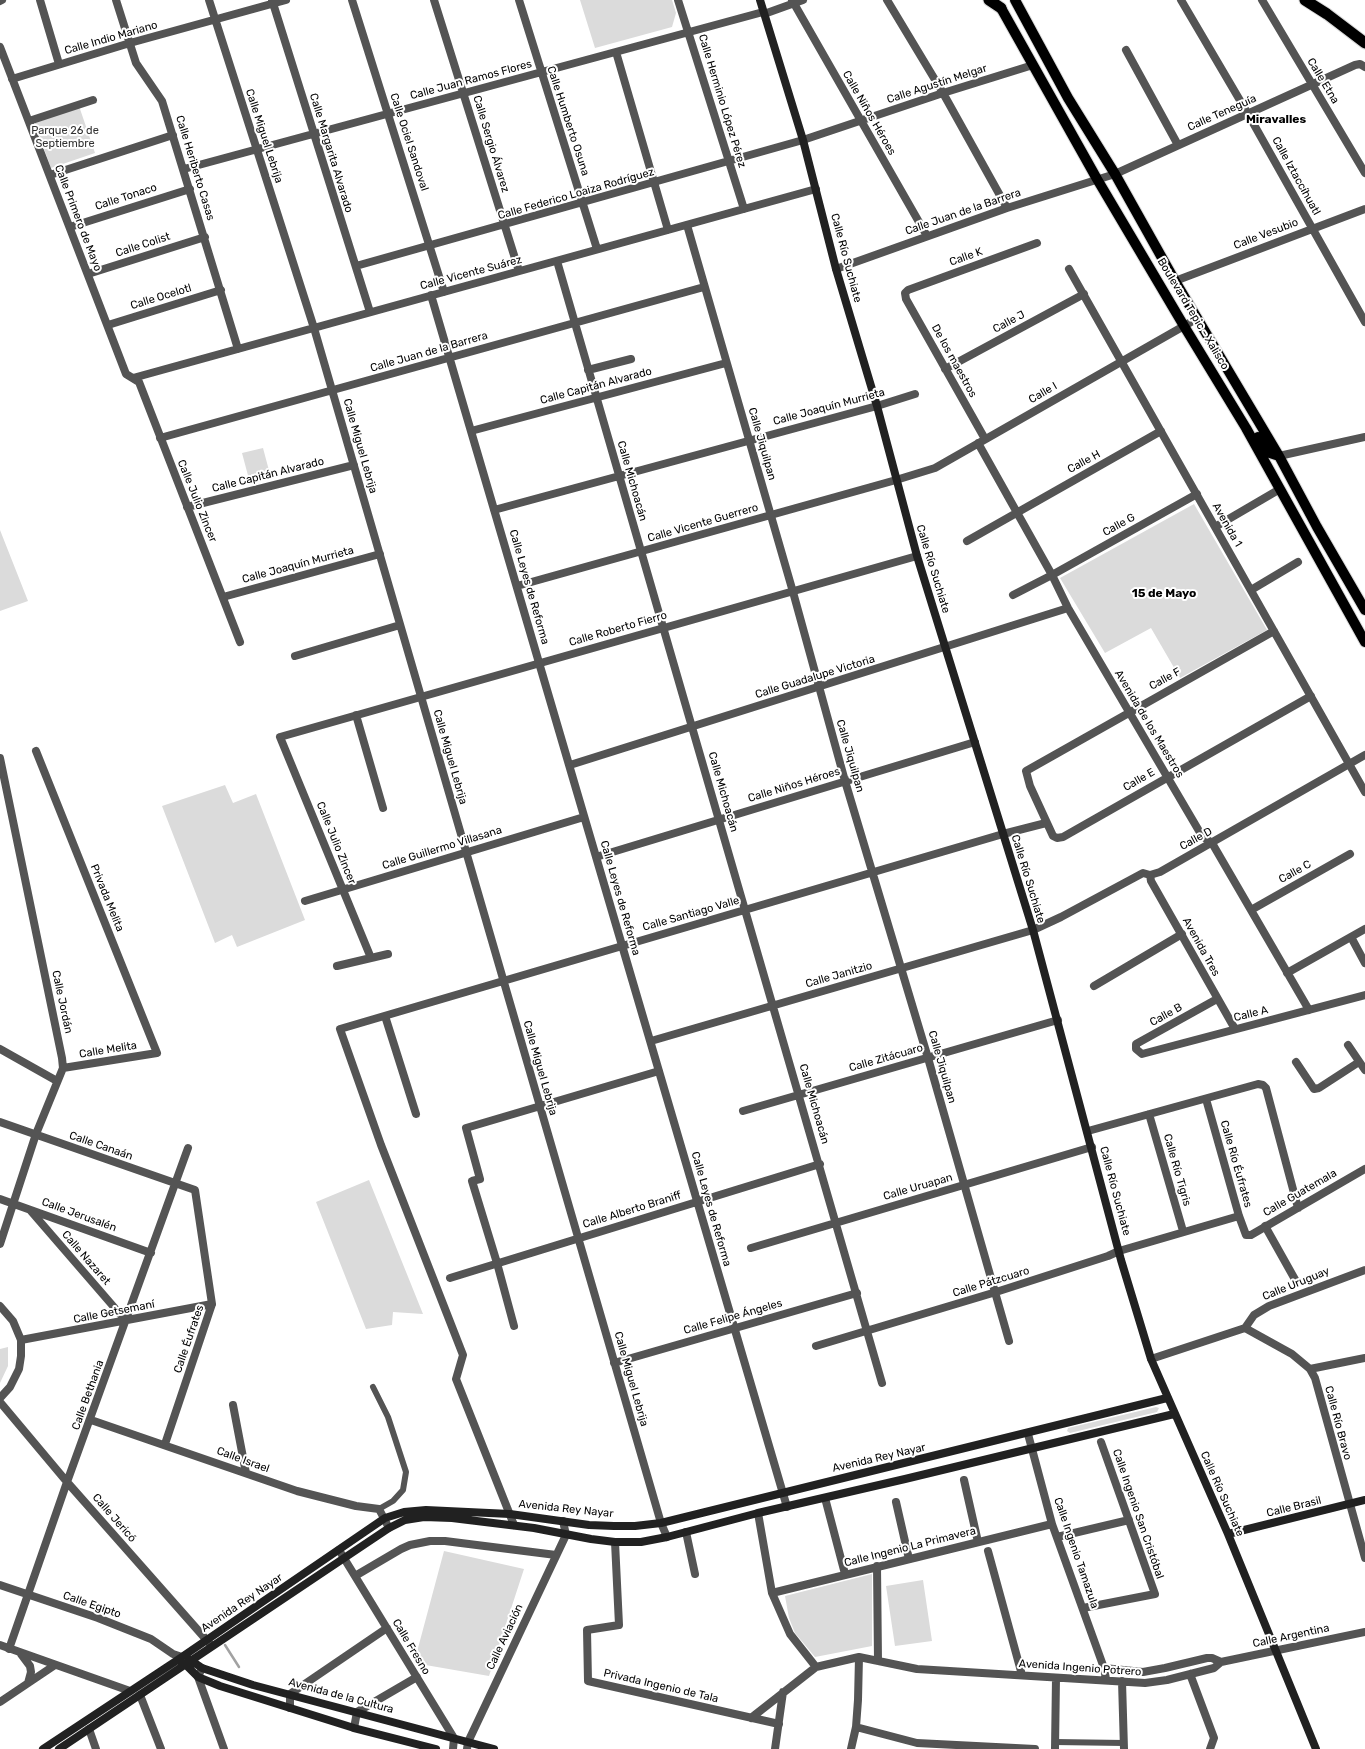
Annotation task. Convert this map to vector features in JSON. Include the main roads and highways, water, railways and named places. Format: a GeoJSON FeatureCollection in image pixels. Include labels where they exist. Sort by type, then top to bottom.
{"type":"FeatureCollection","features":[{"type":"Feature","properties":{"kind":"highway"},"geometry":{"type":"LineString","coordinates":[[990,0],[999,4]]}},
{"type":"Feature","properties":{"kind":"highway"},"geometry":{"type":"LineString","coordinates":[[1305,0],[1327,14],[1365,43]]}},
{"type":"Feature","properties":{"kind":"main road","name":"Calle Río Suchiate"},"geometry":{"type":"LineString","coordinates":[[760,0],[803,140],[836,269],[876,406],[917,556],[1033,930],[1119,1251],[1151,1359],[1228,1534],[1316,1749]]}},
{"type":"Feature","properties":{"kind":"main road","name":"Boulevard Tepic - Xalisco"},"geometry":{"type":"LineString","coordinates":[[1015,0],[1068,98],[1115,174],[1175,281],[1279,456],[1317,527],[1365,610]]}},
{"type":"Feature","properties":{"kind":"main road","name":"Boulevard Tepic - Xalisco"},"geometry":{"type":"LineString","coordinates":[[999,4],[1145,260],[1246,428],[1365,642]]}},
{"type":"Feature","properties":{"kind":"main road"},"geometry":{"type":"LineString","coordinates":[[1033,65],[1039,67],[1053,87],[1068,98]]}},
{"type":"Feature","properties":{"kind":"main road"},"geometry":{"type":"LineString","coordinates":[[1145,260],[1153,260],[1165,280],[1175,281]]}},
{"type":"Feature","properties":{"kind":"main road"},"geometry":{"type":"LineString","coordinates":[[1246,428],[1256,433],[1268,452],[1279,456]]}},
{"type":"Feature","properties":{"kind":"main road"},"geometry":{"type":"LineString","coordinates":[[1280,489],[1288,495],[1304,520],[1317,527]]}},
{"type":"Feature","properties":{"kind":"main road","name":"Avenida Rey Nayar"},"geometry":{"type":"LineString","coordinates":[[59,1749],[140,1695],[207,1640],[385,1518],[404,1512],[426,1510],[510,1514],[589,1525],[635,1526],[661,1523],[783,1492],[1062,1426],[1168,1398]]}},
{"type":"Feature","properties":{"kind":"main road","name":"Avenida Rey Nayar"},"geometry":{"type":"LineString","coordinates":[[43,1749],[130,1691],[182,1660],[212,1647],[389,1528],[405,1520],[424,1517],[452,1518],[514,1525],[566,1535],[615,1542],[641,1542],[667,1537],[758,1513],[1174,1414]]}},
{"type":"Feature","properties":{"kind":"main road"},"geometry":{"type":"LineString","coordinates":[[1062,1426],[1066,1440]]}},
{"type":"Feature","properties":{"kind":"main road","name":"Calle Brasil"},"geometry":{"type":"LineString","coordinates":[[1228,1534],[1365,1500]]}},
{"type":"Feature","properties":{"kind":"main road"},"geometry":{"type":"LineString","coordinates":[[182,1660],[198,1678],[220,1686],[354,1728],[436,1749]]}},
{"type":"Feature","properties":{"kind":"main road","name":"Avenida de la Cultura"},"geometry":{"type":"LineString","coordinates":[[182,1660],[224,1676],[454,1738],[467,1745],[494,1749]]}},
{"type":"Feature","properties":{"kind":"main road"},"geometry":{"type":"LineString","coordinates":[[220,1686],[224,1676]]}},
{"type":"Feature","properties":{"kind":"waterway"},"geometry":{"type":"LineString","coordinates":[[225,1645],[239,1667]]}},
{"type":"Feature","properties":{"kind":"district","name":"Miravalles"},"geometry":{"type":"Point","coordinates":[1276,120]}},
{"type":"Feature","properties":{"kind":"district","name":"15 de Mayo"},"geometry":{"type":"Point","coordinates":[1164,594]}},
{"type":"Feature","properties":{"kind":"park label","name":"Parque 26 de Septiembre"},"geometry":{"type":"Point","coordinates":[65,137]}}]}
